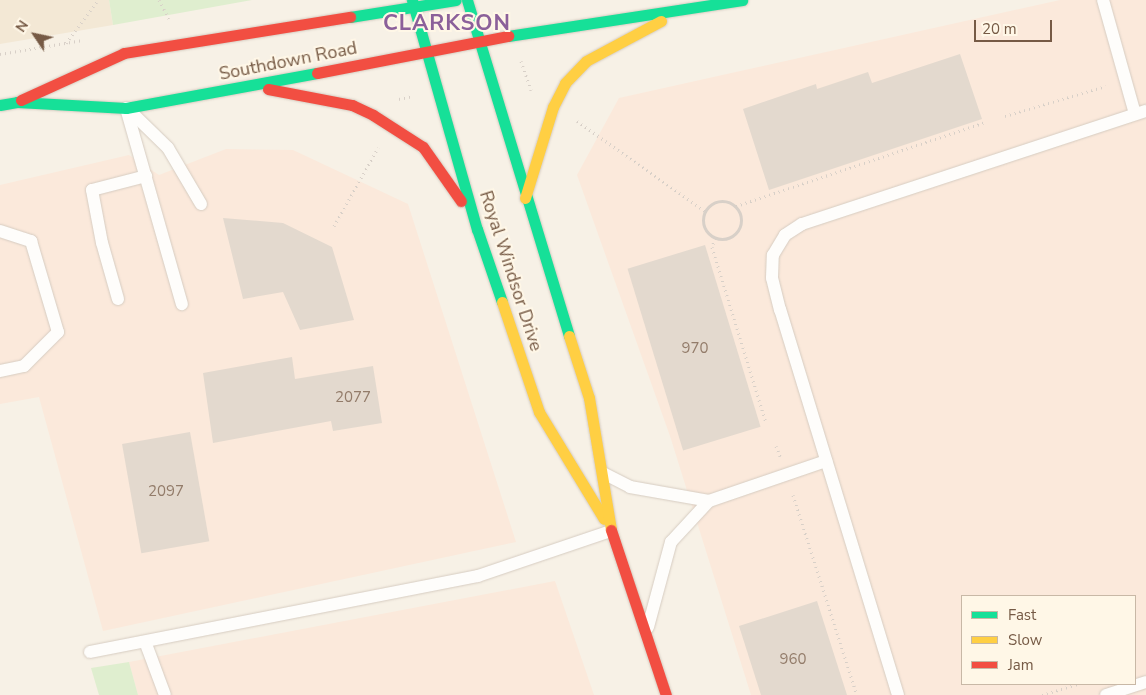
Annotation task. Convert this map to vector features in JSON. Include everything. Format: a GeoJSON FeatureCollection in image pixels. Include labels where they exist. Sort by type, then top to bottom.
{"type":"FeatureCollection","features":[{"type":"Feature","properties":{"kind":"main road","name":"Southdown Road"},"geometry":{"type":"LineString","coordinates":[[17,102],[124,53],[261,31],[413,3],[456,0]]}},
{"type":"Feature","properties":{"kind":"main road","name":"Royal Windsor Drive"},"geometry":{"type":"LineString","coordinates":[[467,0],[525,198],[589,398],[611,531],[666,695]]}},
{"type":"Feature","properties":{"kind":"main road","name":"Southdown Road"},"geometry":{"type":"LineString","coordinates":[[0,105],[17,102],[126,108],[254,86],[480,40],[678,12],[742,0]]}},
{"type":"Feature","properties":{"kind":"main road","name":"Royal Windsor Drive"},"geometry":{"type":"LineString","coordinates":[[413,3],[477,229],[539,412],[611,531]]}},
{"type":"Feature","properties":{"kind":"main road"},"geometry":{"type":"LineString","coordinates":[[261,31],[302,11]]}},
{"type":"Feature","properties":{"kind":"main road"},"geometry":{"type":"LineString","coordinates":[[525,198],[553,107],[565,83],[586,61],[678,12]]}},
{"type":"Feature","properties":{"kind":"main road"},"geometry":{"type":"LineString","coordinates":[[254,86],[352,105],[373,115],[423,147],[448,179],[477,229]]}},
{"type":"Feature","properties":{"kind":"lane"},"geometry":{"type":"LineString","coordinates":[[898,695],[826,462],[772,278],[773,255],[785,235],[802,224],[1140,113],[1103,0]]}},
{"type":"Feature","properties":{"kind":"lane"},"geometry":{"type":"LineString","coordinates":[[126,108],[182,304]]}},
{"type":"Feature","properties":{"kind":"lane"},"geometry":{"type":"LineString","coordinates":[[126,108],[168,148],[201,204]]}},
{"type":"Feature","properties":{"kind":"lane"},"geometry":{"type":"LineString","coordinates":[[118,299],[102,243],[92,190],[146,176]]}},
{"type":"Feature","properties":{"kind":"lane"},"geometry":{"type":"LineString","coordinates":[[0,231],[31,241],[58,332],[24,366],[0,371]]}},
{"type":"Feature","properties":{"kind":"lane"},"geometry":{"type":"LineString","coordinates":[[646,636],[671,542],[709,501],[826,462]]}},
{"type":"Feature","properties":{"kind":"lane"},"geometry":{"type":"LineString","coordinates":[[601,472],[630,486],[709,501]]}},
{"type":"Feature","properties":{"kind":"lane"},"geometry":{"type":"LineString","coordinates":[[90,652],[146,644],[478,576],[611,531]]}},
{"type":"Feature","properties":{"kind":"lane"},"geometry":{"type":"LineString","coordinates":[[146,644],[165,695]]}},
{"type":"Feature","properties":{"kind":"lane"},"geometry":{"type":"LineString","coordinates":[[1106,695],[1146,682]]}},
{"type":"Feature","properties":{"kind":"path"},"geometry":{"type":"LineString","coordinates":[[66,43],[98,0]]}},
{"type":"Feature","properties":{"kind":"path"},"geometry":{"type":"LineString","coordinates":[[160,0],[172,25]]}},
{"type":"Feature","properties":{"kind":"path"},"geometry":{"type":"LineString","coordinates":[[520,55],[529,88],[535,94]]}},
{"type":"Feature","properties":{"kind":"path"},"geometry":{"type":"LineString","coordinates":[[1005,116],[1106,86]]}},
{"type":"Feature","properties":{"kind":"path"},"geometry":{"type":"LineString","coordinates":[[396,100],[420,95]]}},
{"type":"Feature","properties":{"kind":"path"},"geometry":{"type":"LineString","coordinates":[[574,119],[705,211]]}},
{"type":"Feature","properties":{"kind":"path"},"geometry":{"type":"LineString","coordinates":[[705,211],[719,201],[736,206],[983,123]]}},
{"type":"Feature","properties":{"kind":"path"},"geometry":{"type":"LineString","coordinates":[[334,226],[381,143]]}},
{"type":"Feature","properties":{"kind":"path"},"geometry":{"type":"LineString","coordinates":[[705,211],[706,230],[715,238],[728,239],[739,231],[742,218],[736,206]]}},
{"type":"Feature","properties":{"kind":"path"},"geometry":{"type":"LineString","coordinates":[[715,238],[712,247],[766,422]]}},
{"type":"Feature","properties":{"kind":"path"},"geometry":{"type":"LineString","coordinates":[[776,446],[781,457]]}},
{"type":"Feature","properties":{"kind":"path"},"geometry":{"type":"LineString","coordinates":[[793,495],[856,695]]}},
{"type":"Feature","properties":{"kind":"path"},"geometry":{"type":"LineString","coordinates":[[1042,695],[1074,685]]}},
{"type":"Feature","properties":{"kind":"shaded area"},"geometry":{"type":"Polygon","coordinates":[[[0,0],[109,0],[113,25],[0,44],[0,0]]]}},
{"type":"Feature","properties":{"kind":"shaded area"},"geometry":{"type":"Polygon","coordinates":[[[1060,0],[1146,0],[1146,695],[751,695],[670,436],[577,175],[619,98],[1060,0]]]}},
{"type":"Feature","properties":{"kind":"shaded area"},"geometry":{"type":"Polygon","coordinates":[[[226,149],[293,150],[408,204],[516,542],[103,631],[39,397],[0,404],[0,185],[129,155],[159,175],[226,149]]]}},
{"type":"Feature","properties":{"kind":"shaded area"},"geometry":{"type":"Polygon","coordinates":[[[555,581],[594,695],[138,695],[129,662],[555,581]]]}},
{"type":"Feature","properties":{"kind":"green space"},"geometry":{"type":"Polygon","coordinates":[[[109,0],[252,0],[113,25],[109,0]]]}},
{"type":"Feature","properties":{"kind":"green space"},"geometry":{"type":"Polygon","coordinates":[[[129,662],[138,695],[99,695],[91,668],[129,662]]]}},
{"type":"Feature","properties":{"kind":"building"},"geometry":{"type":"Polygon","coordinates":[[[960,54],[982,119],[769,190],[743,109],[816,84],[817,89],[868,72],[872,83],[960,54]]]}},
{"type":"Feature","properties":{"kind":"building"},"geometry":{"type":"Polygon","coordinates":[[[223,218],[283,223],[332,247],[354,320],[300,330],[283,292],[243,299],[223,218]]]}},
{"type":"Feature","properties":{"kind":"building"},"geometry":{"type":"Polygon","coordinates":[[[705,245],[761,427],[683,450],[628,269],[705,245]]]}},
{"type":"Feature","properties":{"kind":"building"},"geometry":{"type":"Polygon","coordinates":[[[292,357],[295,379],[373,366],[382,423],[333,431],[331,421],[213,443],[203,373],[292,357]]]}},
{"type":"Feature","properties":{"kind":"building"},"geometry":{"type":"Polygon","coordinates":[[[190,432],[209,541],[141,553],[122,444],[190,432]]]}},
{"type":"Feature","properties":{"kind":"building"},"geometry":{"type":"Polygon","coordinates":[[[817,601],[847,695],[761,695],[739,626],[817,601]]]}},
{"type":"Feature","properties":{"kind":"traffic: fast"},"geometry":{"type":"LineString","coordinates":[[412,0],[477,229],[502,302]]}},
{"type":"Feature","properties":{"kind":"traffic: fast"},"geometry":{"type":"LineString","coordinates":[[350,17],[456,0]]}},
{"type":"Feature","properties":{"kind":"traffic: fast"},"geometry":{"type":"LineString","coordinates":[[467,0],[569,336]]}},
{"type":"Feature","properties":{"kind":"traffic: fast"},"geometry":{"type":"LineString","coordinates":[[508,36],[742,0]]}},
{"type":"Feature","properties":{"kind":"traffic: fast"},"geometry":{"type":"LineString","coordinates":[[0,105],[17,102],[126,108],[317,73]]}},
{"type":"Feature","properties":{"kind":"traffic: slow"},"geometry":{"type":"LineString","coordinates":[[525,198],[553,107],[565,83],[586,61],[661,21]]}},
{"type":"Feature","properties":{"kind":"traffic: slow"},"geometry":{"type":"LineString","coordinates":[[502,302],[539,412],[604,519]]}},
{"type":"Feature","properties":{"kind":"traffic: slow"},"geometry":{"type":"LineString","coordinates":[[569,336],[589,398],[611,530]]}},
{"type":"Feature","properties":{"kind":"traffic: jam"},"geometry":{"type":"LineString","coordinates":[[21,100],[124,53],[350,17]]}},
{"type":"Feature","properties":{"kind":"traffic: jam"},"geometry":{"type":"LineString","coordinates":[[317,73],[508,36]]}},
{"type":"Feature","properties":{"kind":"traffic: jam"},"geometry":{"type":"LineString","coordinates":[[268,89],[352,105],[373,115],[423,147],[461,201]]}},
{"type":"Feature","properties":{"kind":"traffic: jam"},"geometry":{"type":"LineString","coordinates":[[611,530],[666,695]]}},
{"type":"Feature","properties":{"kind":"district","name":"CLARKSON"},"geometry":{"type":"Point","coordinates":[447,24]}}]}
